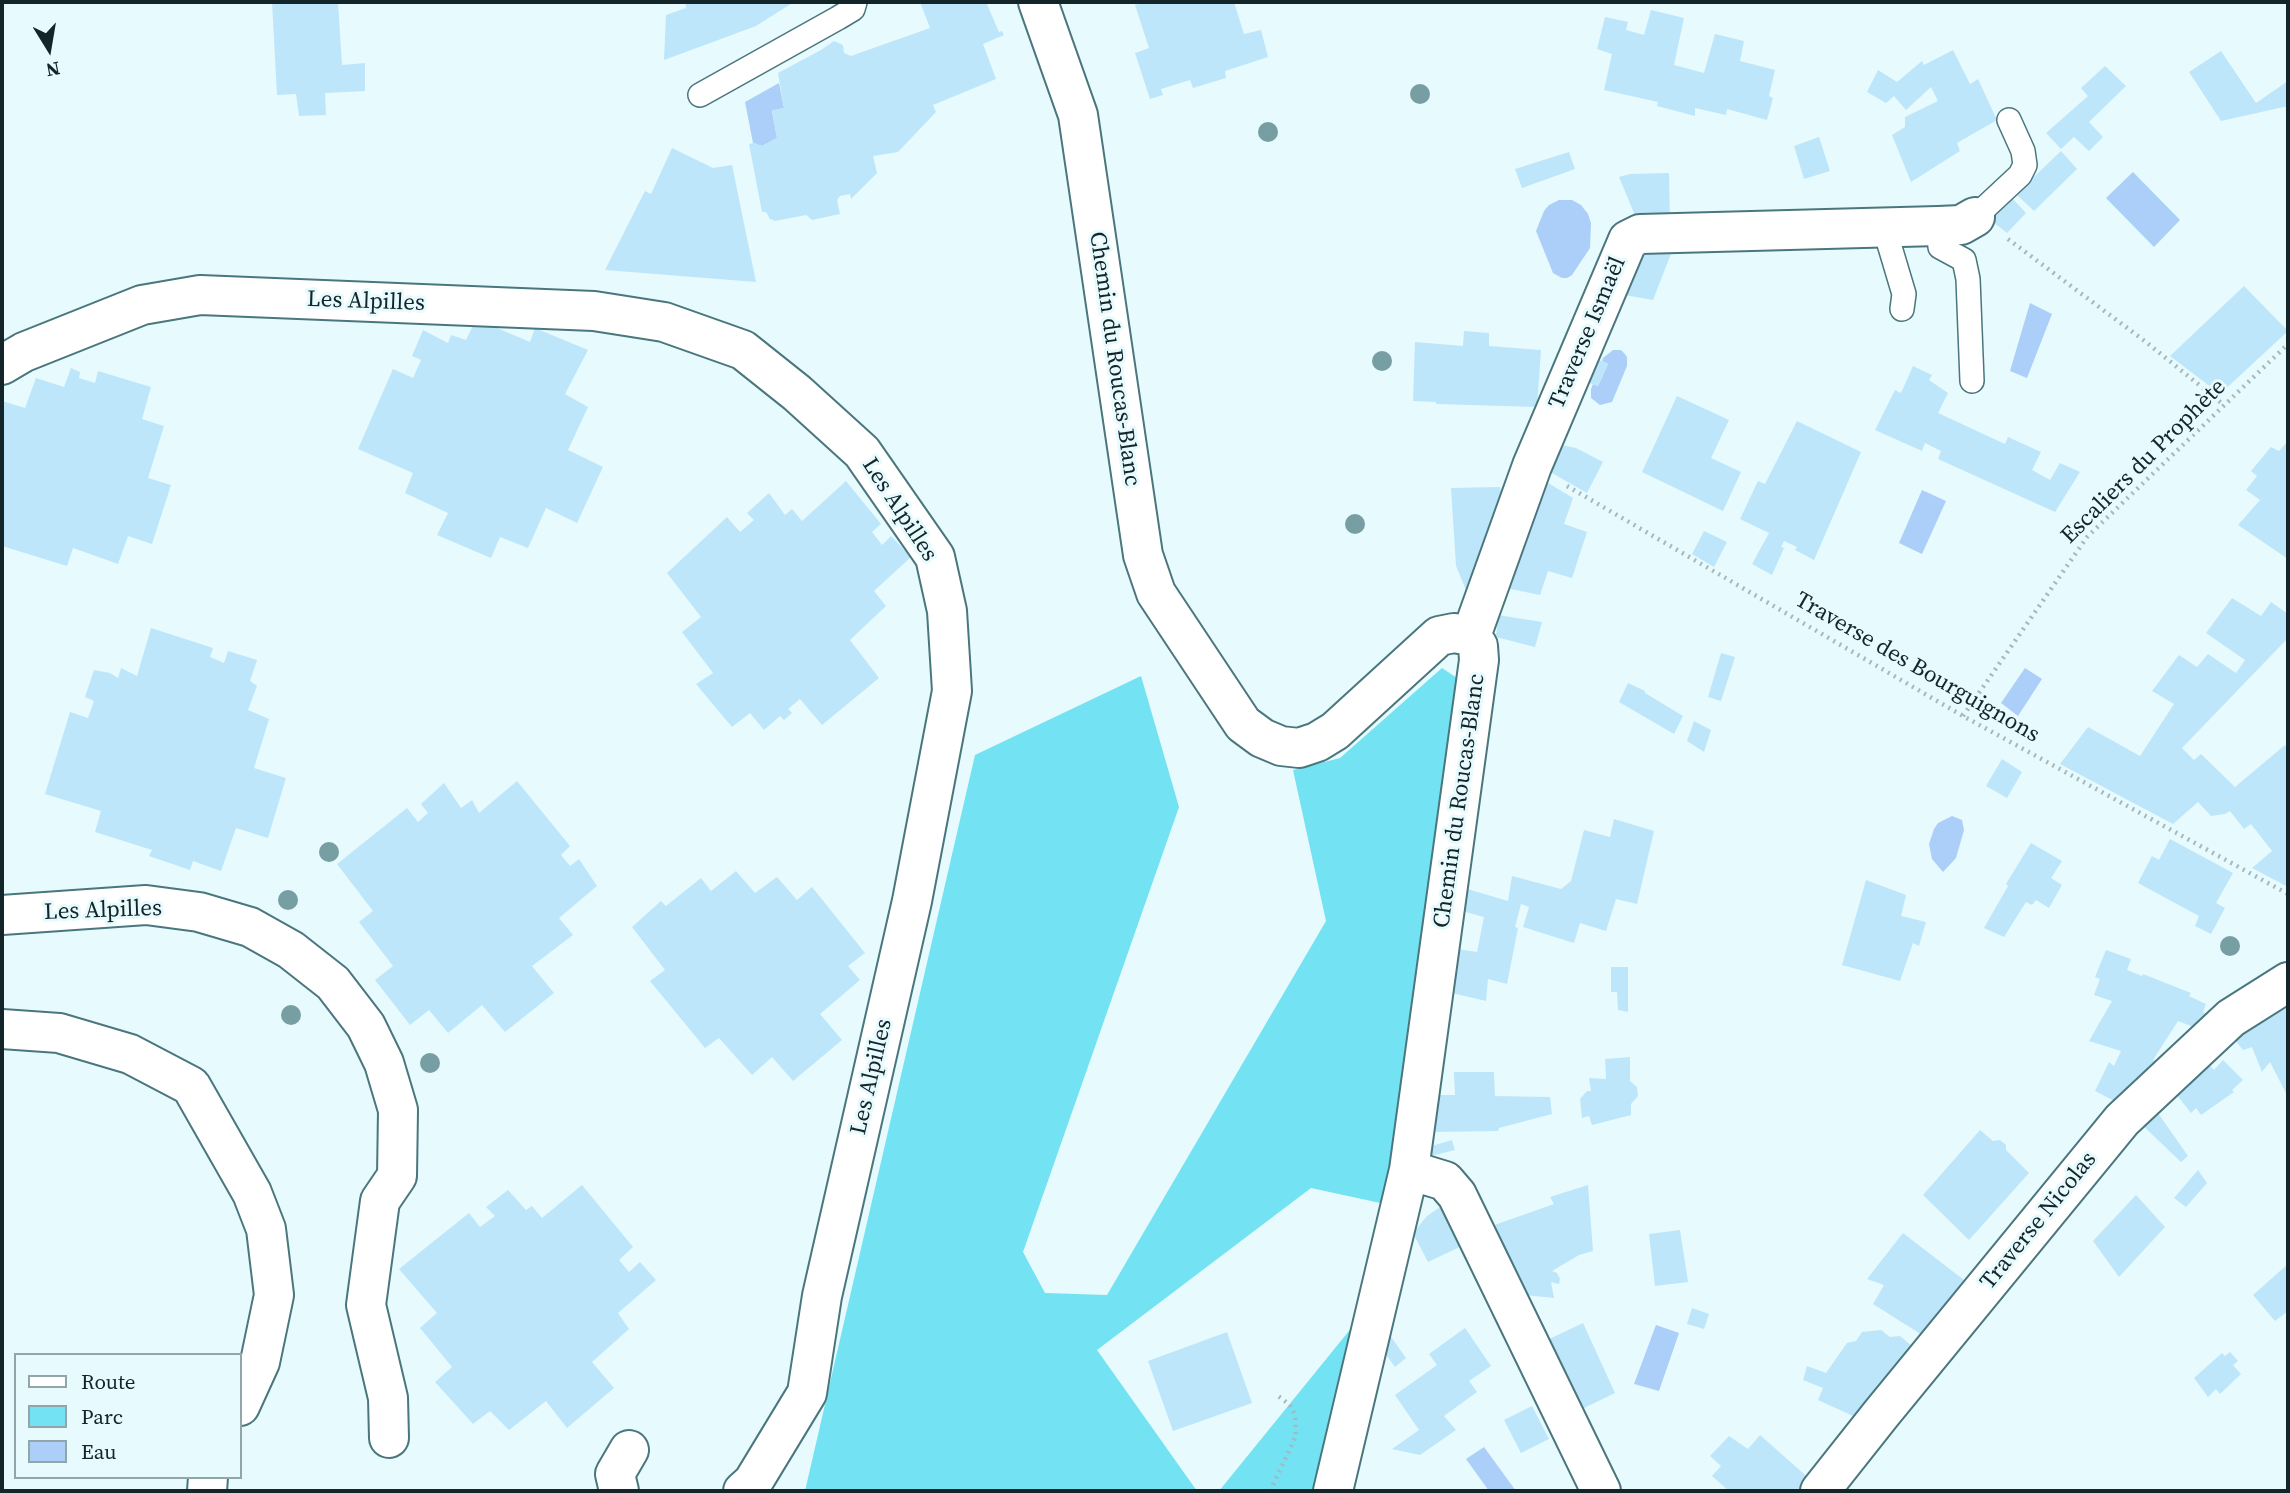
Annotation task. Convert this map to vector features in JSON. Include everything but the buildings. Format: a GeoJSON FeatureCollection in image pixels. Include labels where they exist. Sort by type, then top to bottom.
{"type":"FeatureCollection","features":[{"type":"Feature","properties":{"kind":"street","name":"Chemin du Roucas-Blanc"},"geometry":{"type":"LineString","coordinates":[[1038,2],[1078,116],[1143,555],[1156,593],[1243,724],[1262,738],[1281,746],[1299,748],[1317,742],[1335,731],[1439,636],[1454,633],[1471,636],[1478,646],[1479,660],[1409,1170],[1333,1491]]}},
{"type":"Feature","properties":{"kind":"street","name":"Traverse Ismaël"},"geometry":{"type":"LineString","coordinates":[[1471,636],[1532,466],[1628,240],[1640,234],[1961,225],[1989,228]]}},
{"type":"Feature","properties":{"kind":"street","name":"Les Alpilles"},"geometry":{"type":"LineString","coordinates":[[2,365],[23,352],[142,304],[200,295],[594,311],[664,323],[743,350],[797,393],[862,452],[935,557],[947,611],[952,691],[912,901],[822,1296],[807,1393],[753,1482],[743,1491]]}},
{"type":"Feature","properties":{"kind":"street","name":"Les Alpilles"},"geometry":{"type":"LineString","coordinates":[[2,915],[146,905],[199,912],[237,923],[250,927],[292,950],[333,983],[366,1026],[384,1063],[398,1110],[397,1176],[380,1201],[366,1305],[388,1398],[389,1438]]}},
{"type":"Feature","properties":{"kind":"street","name":"Traverse Nicolas"},"geometry":{"type":"LineString","coordinates":[[1820,1491],[2122,1120],[2231,1018],[2288,982]]}},
{"type":"Feature","properties":{"kind":"street"},"geometry":{"type":"LineString","coordinates":[[2,1028],[59,1033],[130,1054],[191,1086],[253,1193],[266,1229],[274,1296],[260,1362],[242,1402]]}},
{"type":"Feature","properties":{"kind":"street"},"geometry":{"type":"LineString","coordinates":[[1409,1170],[1445,1181],[1457,1195],[1601,1491]]}},
{"type":"Feature","properties":{"kind":"street"},"geometry":{"type":"LineString","coordinates":[[619,1491],[615,1474],[629,1450]]}},
{"type":"Feature","properties":{"kind":"lane"},"geometry":{"type":"LineString","coordinates":[[700,94],[838,18],[853,9],[855,2]]}},
{"type":"Feature","properties":{"kind":"lane"},"geometry":{"type":"LineString","coordinates":[[1989,228],[2025,164],[2023,151],[2009,120]]}},
{"type":"Feature","properties":{"kind":"lane"},"geometry":{"type":"LineString","coordinates":[[1938,226],[1940,247],[1964,260],[1969,279],[1972,381]]}},
{"type":"Feature","properties":{"kind":"lane"},"geometry":{"type":"LineString","coordinates":[[1884,227],[1904,294],[1902,309]]}},
{"type":"Feature","properties":{"kind":"path"},"geometry":{"type":"LineString","coordinates":[[1989,228],[2011,240],[2224,405]]}},
{"type":"Feature","properties":{"kind":"path","name":"Escaliers du Prophète"},"geometry":{"type":"LineString","coordinates":[[1963,716],[2087,537],[2288,344]]}},
{"type":"Feature","properties":{"kind":"path","name":"Traverse des Bourguignons"},"geometry":{"type":"LineString","coordinates":[[1532,466],[1963,716],[2288,894]]}},
{"type":"Feature","properties":{"kind":"path"},"geometry":{"type":"LineString","coordinates":[[1270,1491],[1296,1436],[1295,1415],[1290,1405],[1278,1396]]}},
{"type":"Feature","properties":{"kind":"green space"},"geometry":{"type":"Polygon","coordinates":[[[1442,668],[1460,680],[1385,1204],[1311,1188],[1097,1350],[1197,1491],[805,1491],[975,755],[1141,676],[1179,807],[1023,1252],[1045,1293],[1107,1295],[1326,921],[1293,770],[1340,758],[1442,668]]]}},
{"type":"Feature","properties":{"kind":"green space"},"geometry":{"type":"Polygon","coordinates":[[[1353,1326],[1313,1491],[1219,1491],[1353,1326]]]}},
{"type":"Feature","properties":{"kind":"water"},"geometry":{"type":"Polygon","coordinates":[[[779,83],[784,108],[772,111],[777,138],[762,146],[753,143],[745,102],[779,83]]]}},
{"type":"Feature","properties":{"kind":"water"},"geometry":{"type":"Polygon","coordinates":[[[2133,172],[2180,220],[2154,247],[2106,198],[2133,172]]]}},
{"type":"Feature","properties":{"kind":"water"},"geometry":{"type":"Polygon","coordinates":[[[1559,200],[1572,200],[1581,205],[1591,223],[1590,248],[1572,275],[1567,278],[1553,273],[1536,231],[1544,211],[1559,200]]]}},
{"type":"Feature","properties":{"kind":"water"},"geometry":{"type":"Polygon","coordinates":[[[2030,303],[2052,314],[2027,378],[2010,371],[2030,303]]]}},
{"type":"Feature","properties":{"kind":"water"},"geometry":{"type":"Polygon","coordinates":[[[1613,350],[1621,350],[1624,353],[1627,366],[1612,402],[1600,405],[1591,398],[1591,389],[1593,384],[1598,386],[1608,364],[1602,361],[1603,358],[1613,350]]]}},
{"type":"Feature","properties":{"kind":"water"},"geometry":{"type":"Polygon","coordinates":[[[1922,490],[1946,501],[1922,554],[1899,543],[1922,490]]]}},
{"type":"Feature","properties":{"kind":"water"},"geometry":{"type":"Polygon","coordinates":[[[2025,668],[2042,679],[2018,716],[2001,703],[2025,668]]]}},
{"type":"Feature","properties":{"kind":"water"},"geometry":{"type":"Polygon","coordinates":[[[1952,816],[1962,820],[1964,830],[1956,858],[1943,872],[1932,859],[1929,844],[1938,823],[1952,816]]]}},
{"type":"Feature","properties":{"kind":"water"},"geometry":{"type":"Polygon","coordinates":[[[1656,1325],[1679,1333],[1659,1391],[1634,1384],[1656,1325]]]}},
{"type":"Feature","properties":{"kind":"water"},"geometry":{"type":"Polygon","coordinates":[[[1484,1447],[1516,1491],[1489,1491],[1466,1459],[1484,1447]]]}}]}
